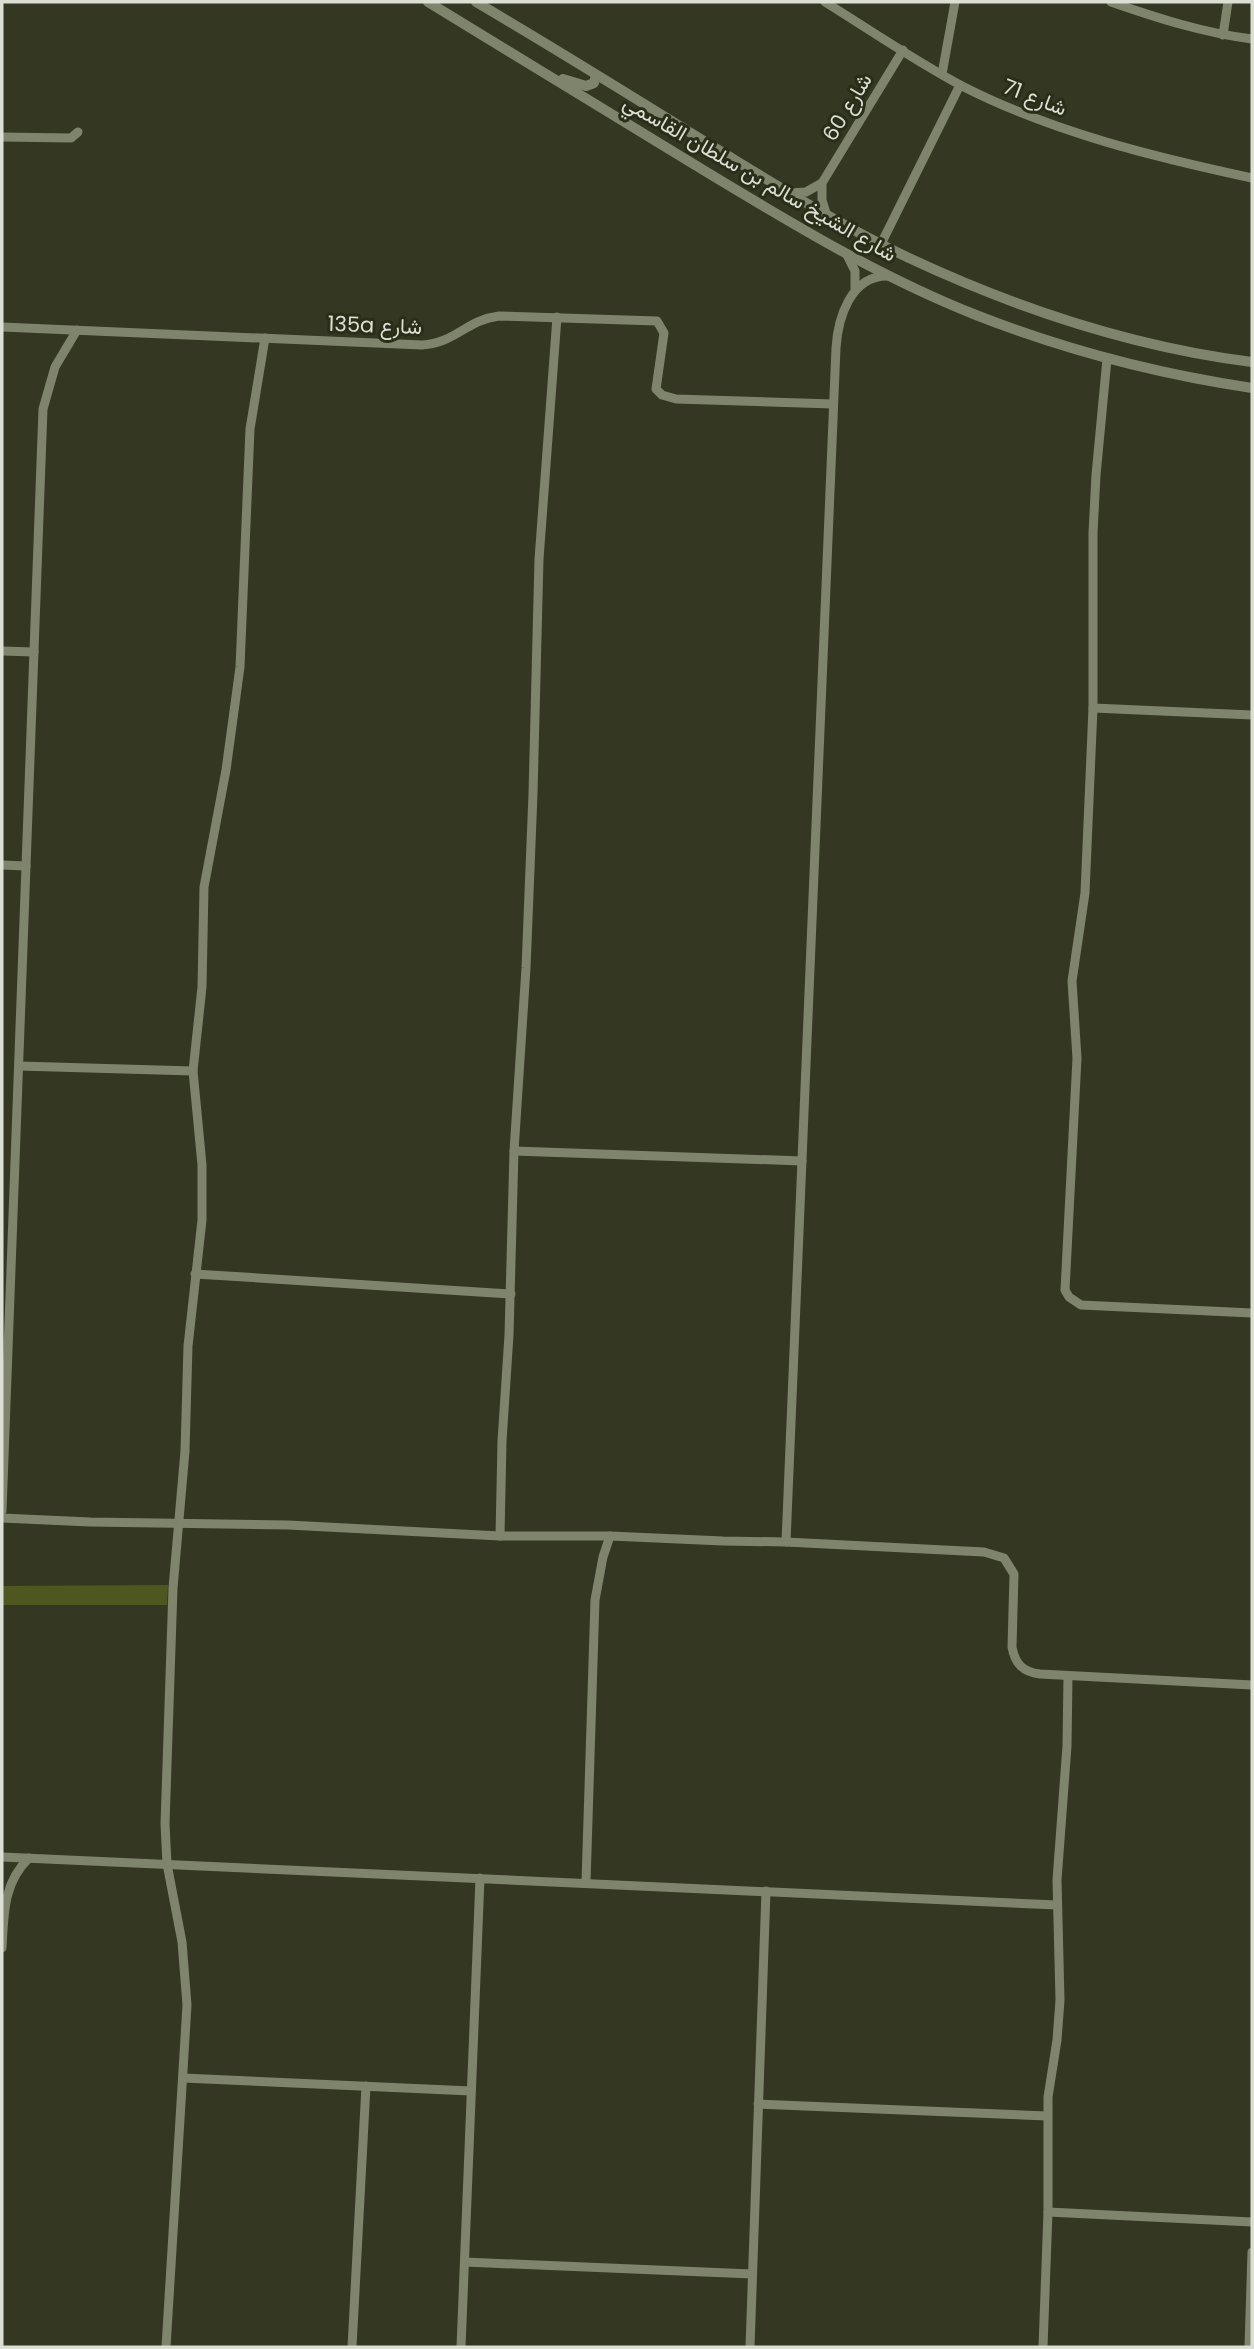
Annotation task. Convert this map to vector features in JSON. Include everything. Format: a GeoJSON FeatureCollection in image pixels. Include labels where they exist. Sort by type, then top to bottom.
{"type":"FeatureCollection","features":[{"type":"Feature","properties":{"kind":"street","name":"شارع الشيخ سالم بن سلطان القاسمي"},"geometry":{"type":"LineString","coordinates":[[428,2],[846,254],[888,276],[1017,331],[1107,359],[1206,381],[1252,388]]}},
{"type":"Feature","properties":{"kind":"street","name":"شارع الشيخ سالم بن سلطان القاسمي"},"geometry":{"type":"LineString","coordinates":[[477,2],[788,193],[881,244],[986,292],[1084,326],[1186,351],[1252,362]]}},
{"type":"Feature","properties":{"kind":"street","name":"شارع 71"},"geometry":{"type":"LineString","coordinates":[[825,2],[960,85],[1017,110],[1159,157],[1252,178]]}},
{"type":"Feature","properties":{"kind":"street"},"geometry":{"type":"LineString","coordinates":[[942,74],[955,2]]}},
{"type":"Feature","properties":{"kind":"street"},"geometry":{"type":"LineString","coordinates":[[1111,2],[1156,18],[1223,35],[1252,39]]}},
{"type":"Feature","properties":{"kind":"street"},"geometry":{"type":"LineString","coordinates":[[1223,35],[1228,2]]}},
{"type":"Feature","properties":{"kind":"street","name":"شارع 60"},"geometry":{"type":"LineString","coordinates":[[822,183],[902,50]]}},
{"type":"Feature","properties":{"kind":"street"},"geometry":{"type":"LineString","coordinates":[[544,73],[586,86],[594,83],[596,75]]}},
{"type":"Feature","properties":{"kind":"street"},"geometry":{"type":"LineString","coordinates":[[881,244],[960,85]]}},
{"type":"Feature","properties":{"kind":"street"},"geometry":{"type":"LineString","coordinates":[[2,137],[71,138],[78,132]]}},
{"type":"Feature","properties":{"kind":"street"},"geometry":{"type":"LineString","coordinates":[[788,193],[806,192],[822,183],[822,200],[827,216]]}},
{"type":"Feature","properties":{"kind":"street"},"geometry":{"type":"LineString","coordinates":[[786,1542],[823,704],[836,338],[855,289],[855,271],[846,254]]}},
{"type":"Feature","properties":{"kind":"street"},"geometry":{"type":"LineString","coordinates":[[855,289],[870,278],[888,276]]}},
{"type":"Feature","properties":{"kind":"street"},"geometry":{"type":"LineString","coordinates":[[500,1536],[502,1441],[511,1294],[514,1151],[527,956],[539,559],[557,317]]}},
{"type":"Feature","properties":{"kind":"street","name":"135a شارع"},"geometry":{"type":"LineString","coordinates":[[2,327],[422,345],[447,341],[476,321],[487,318],[557,317],[657,321],[664,333],[656,389],[662,395],[676,399],[833,404]]}},
{"type":"Feature","properties":{"kind":"street"},"geometry":{"type":"LineString","coordinates":[[2,1511],[43,410],[55,367],[77,330]]}},
{"type":"Feature","properties":{"kind":"street"},"geometry":{"type":"LineString","coordinates":[[166,2347],[187,2006],[185,1969],[167,1864],[166,1811],[173,1588],[185,1451],[188,1346],[203,1192],[193,1072],[202,986],[204,887],[226,770],[240,667],[249,439],[265,338]]}},
{"type":"Feature","properties":{"kind":"street"},"geometry":{"type":"LineString","coordinates":[[1107,359],[1093,533],[1093,708],[1086,893],[1072,981],[1077,1058],[1065,1290],[1074,1302],[1081,1305],[1252,1313]]}},
{"type":"Feature","properties":{"kind":"street"},"geometry":{"type":"LineString","coordinates":[[2,651],[34,652]]}},
{"type":"Feature","properties":{"kind":"street"},"geometry":{"type":"LineString","coordinates":[[1093,708],[1252,715]]}},
{"type":"Feature","properties":{"kind":"street"},"geometry":{"type":"LineString","coordinates":[[2,865],[26,866]]}},
{"type":"Feature","properties":{"kind":"street"},"geometry":{"type":"LineString","coordinates":[[19,1066],[193,1072]]}},
{"type":"Feature","properties":{"kind":"street"},"geometry":{"type":"LineString","coordinates":[[514,1151],[802,1161]]}},
{"type":"Feature","properties":{"kind":"street"},"geometry":{"type":"LineString","coordinates":[[195,1274],[511,1294]]}},
{"type":"Feature","properties":{"kind":"street"},"geometry":{"type":"LineString","coordinates":[[2,1518],[301,1525],[500,1536],[610,1536],[984,1552],[1003,1558],[1014,1574],[1012,1647],[1017,1663],[1031,1673],[1252,1685]]}},
{"type":"Feature","properties":{"kind":"street"},"geometry":{"type":"LineString","coordinates":[[586,1882],[595,1600],[610,1536]]}},
{"type":"Feature","properties":{"kind":"street"},"geometry":{"type":"LineString","coordinates":[[1043,2347],[1048,2213],[1047,2116],[1060,2000],[1057,1905],[1067,1757],[1068,1676]]}},
{"type":"Feature","properties":{"kind":"street"},"geometry":{"type":"LineString","coordinates":[[2,1857],[1057,1905]]}},
{"type":"Feature","properties":{"kind":"street"},"geometry":{"type":"LineString","coordinates":[[2,1948],[8,1888],[20,1866],[29,1858]]}},
{"type":"Feature","properties":{"kind":"street"},"geometry":{"type":"LineString","coordinates":[[461,2347],[480,1878]]}},
{"type":"Feature","properties":{"kind":"street"},"geometry":{"type":"LineString","coordinates":[[750,2347],[766,1891]]}},
{"type":"Feature","properties":{"kind":"street"},"geometry":{"type":"LineString","coordinates":[[183,2078],[471,2091]]}},
{"type":"Feature","properties":{"kind":"street"},"geometry":{"type":"LineString","coordinates":[[352,2347],[366,2086]]}},
{"type":"Feature","properties":{"kind":"street"},"geometry":{"type":"LineString","coordinates":[[758,2104],[1047,2116]]}},
{"type":"Feature","properties":{"kind":"street"},"geometry":{"type":"LineString","coordinates":[[1048,2213],[1252,2222]]}},
{"type":"Feature","properties":{"kind":"street"},"geometry":{"type":"LineString","coordinates":[[1249,2347],[1252,2252]]}},
{"type":"Feature","properties":{"kind":"street"},"geometry":{"type":"LineString","coordinates":[[465,2262],[752,2274]]}},
{"type":"Feature","properties":{"kind":"green space"},"geometry":{"type":"Polygon","coordinates":[[[168,1585],[167,1605],[2,1605],[2,1586],[168,1585]]]}}]}
